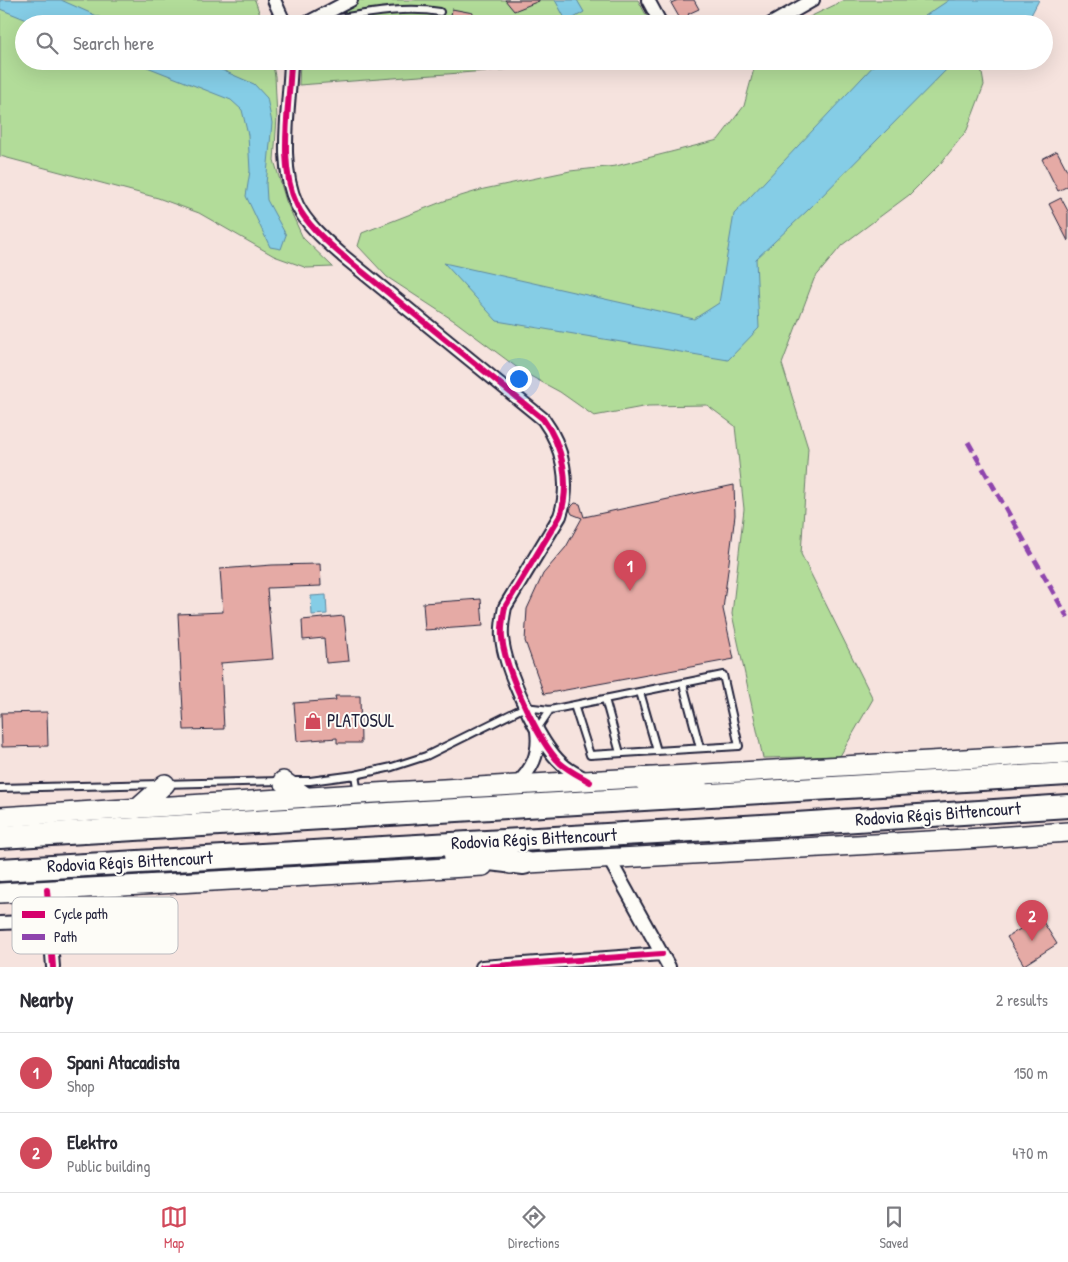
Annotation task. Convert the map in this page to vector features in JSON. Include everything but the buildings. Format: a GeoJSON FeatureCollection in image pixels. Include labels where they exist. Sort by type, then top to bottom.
{"type":"FeatureCollection","features":[{"type":"Feature","properties":{"kind":"highway","name":"Rodovia Régis Bittencourt"},"geometry":{"type":"LineString","coordinates":[[0,837],[1068,774]]}},
{"type":"Feature","properties":{"kind":"highway"},"geometry":{"type":"LineString","coordinates":[[644,779],[698,786],[774,791]]}},
{"type":"Feature","properties":{"kind":"highway","name":"Rodovia Régis Bittencourt"},"geometry":{"type":"LineString","coordinates":[[0,870],[1068,806]]}},
{"type":"Feature","properties":{"kind":"highway"},"geometry":{"type":"LineString","coordinates":[[344,850],[475,857],[524,863]]}},
{"type":"Feature","properties":{"kind":"main road"},"geometry":{"type":"LineString","coordinates":[[0,817],[137,809],[275,788],[307,798],[1068,753]]}},
{"type":"Feature","properties":{"kind":"main road"},"geometry":{"type":"LineString","coordinates":[[137,809],[165,784]]}},
{"type":"Feature","properties":{"kind":"main road"},"geometry":{"type":"LineString","coordinates":[[0,893],[1068,832]]}},
{"type":"Feature","properties":{"kind":"street"},"geometry":{"type":"LineString","coordinates":[[274,0],[281,15]]}},
{"type":"Feature","properties":{"kind":"street"},"geometry":{"type":"LineString","coordinates":[[322,15],[351,0]]}},
{"type":"Feature","properties":{"kind":"street"},"geometry":{"type":"LineString","coordinates":[[648,0],[656,15]]}},
{"type":"Feature","properties":{"kind":"street"},"geometry":{"type":"LineString","coordinates":[[786,15],[814,0]]}},
{"type":"Feature","properties":{"kind":"street"},"geometry":{"type":"LineString","coordinates":[[291,70],[286,160],[289,183],[298,206],[317,233],[543,419],[557,442],[566,481],[564,506],[560,516],[505,607],[502,622],[502,638],[505,656],[525,707],[549,749],[561,763],[590,782]]}},
{"type":"Feature","properties":{"kind":"street"},"geometry":{"type":"LineString","coordinates":[[515,786],[526,776],[537,753],[537,728]]}},
{"type":"Feature","properties":{"kind":"street"},"geometry":{"type":"LineString","coordinates":[[610,859],[661,961],[669,967]]}},
{"type":"Feature","properties":{"kind":"street"},"geometry":{"type":"LineString","coordinates":[[47,890],[47,897]]}},
{"type":"Feature","properties":{"kind":"street"},"geometry":{"type":"LineString","coordinates":[[51,954],[52,967]]}},
{"type":"Feature","properties":{"kind":"street"},"geometry":{"type":"LineString","coordinates":[[491,967],[661,961]]}},
{"type":"Feature","properties":{"kind":"lane"},"geometry":{"type":"LineString","coordinates":[[369,15],[405,10],[440,12]]}},
{"type":"Feature","properties":{"kind":"lane"},"geometry":{"type":"LineString","coordinates":[[0,788],[165,784],[275,788],[355,775],[392,767],[426,756],[525,707],[550,710],[574,705],[640,692],[683,684],[723,675],[739,746],[590,755],[574,705]]}},
{"type":"Feature","properties":{"kind":"lane"},"geometry":{"type":"LineString","coordinates":[[683,684],[700,748]]}},
{"type":"Feature","properties":{"kind":"lane"},"geometry":{"type":"LineString","coordinates":[[640,692],[657,751]]}},
{"type":"Feature","properties":{"kind":"lane"},"geometry":{"type":"LineString","coordinates":[[605,699],[620,753]]}},
{"type":"Feature","properties":{"kind":"lane"},"geometry":{"type":"LineString","coordinates":[[537,728],[550,710]]}},
{"type":"Feature","properties":{"kind":"lane"},"geometry":{"type":"LineString","coordinates":[[355,775],[358,794]]}},
{"type":"Feature","properties":{"kind":"lane"},"geometry":{"type":"LineString","coordinates":[[1039,834],[1068,836]]}},
{"type":"Feature","properties":{"kind":"green space"},"geometry":{"type":"Polygon","coordinates":[[[0,0],[255,0],[260,15],[15,15],[15,70],[274,70],[277,118],[274,160],[286,201],[303,238],[333,267],[307,268],[274,256],[199,213],[158,198],[0,156],[0,0]]]}},
{"type":"Feature","properties":{"kind":"green space"},"geometry":{"type":"Polygon","coordinates":[[[359,0],[638,0],[646,15],[330,15],[359,0]]]}},
{"type":"Feature","properties":{"kind":"green space"},"geometry":{"type":"Polygon","coordinates":[[[845,0],[956,0],[964,15],[814,15],[845,0]]]}},
{"type":"Feature","properties":{"kind":"green space"},"geometry":{"type":"Polygon","coordinates":[[[300,70],[500,70],[299,85],[300,70]]]}},
{"type":"Feature","properties":{"kind":"green space"},"geometry":{"type":"Polygon","coordinates":[[[754,70],[982,70],[984,85],[967,130],[941,163],[909,195],[842,245],[814,279],[782,364],[808,448],[801,554],[873,699],[840,756],[763,758],[732,614],[744,509],[735,426],[707,405],[648,406],[594,416],[560,392],[523,372],[456,322],[387,277],[358,246],[362,233],[444,201],[484,189],[570,171],[616,166],[718,140],[744,106],[754,70]]]}},
{"type":"Feature","properties":{"kind":"water"},"geometry":{"type":"Polygon","coordinates":[[[0,0],[61,0],[95,15],[15,15],[0,9],[0,0]]]}},
{"type":"Feature","properties":{"kind":"water"},"geometry":{"type":"Polygon","coordinates":[[[555,0],[577,0],[584,12],[579,15],[563,15],[555,0]]]}},
{"type":"Feature","properties":{"kind":"water"},"geometry":{"type":"Polygon","coordinates":[[[949,0],[1039,0],[1031,15],[926,15],[949,0]]]}},
{"type":"Feature","properties":{"kind":"water"},"geometry":{"type":"Polygon","coordinates":[[[155,70],[222,70],[254,84],[267,98],[272,123],[266,184],[267,200],[286,235],[281,249],[270,247],[246,196],[250,171],[248,135],[242,110],[231,100],[155,70]]]}},
{"type":"Feature","properties":{"kind":"water"},"geometry":{"type":"Polygon","coordinates":[[[870,70],[946,70],[808,210],[756,259],[759,328],[728,360],[497,321],[444,263],[694,319],[719,303],[734,214],[870,70]]]}},
{"type":"Feature","properties":{"kind":"water"},"geometry":{"type":"Polygon","coordinates":[[[326,595],[327,614],[312,615],[311,596],[326,595]]]}},
{"type":"Feature","properties":{"kind":"marked path"},"geometry":{"type":"LineString","coordinates":[[968,442],[1068,618]]}},
{"type":"Feature","properties":{"kind":"cycle path"},"geometry":{"type":"LineString","coordinates":[[290,70],[286,134],[287,172],[297,205],[306,219],[343,256],[543,419],[556,441],[565,478],[565,491],[560,516],[505,607],[502,638],[509,668],[524,704],[542,739],[560,763],[590,782]]}},
{"type":"Feature","properties":{"kind":"cycle path"},"geometry":{"type":"LineString","coordinates":[[47,890],[48,897]]}},
{"type":"Feature","properties":{"kind":"cycle path"},"geometry":{"type":"LineString","coordinates":[[52,954],[53,967]]}},
{"type":"Feature","properties":{"kind":"cycle path"},"geometry":{"type":"LineString","coordinates":[[482,967],[662,954]]}},
{"type":"Feature","properties":{"kind":"place","name":"Spani Atacadista"},"geometry":{"type":"Point","coordinates":[630,591]}},
{"type":"Feature","properties":{"kind":"place","name":"PLATOSUL"},"geometry":{"type":"Point","coordinates":[313,721]}},
{"type":"Feature","properties":{"kind":"place","name":"Elektro"},"geometry":{"type":"Point","coordinates":[1032,941]}}]}
